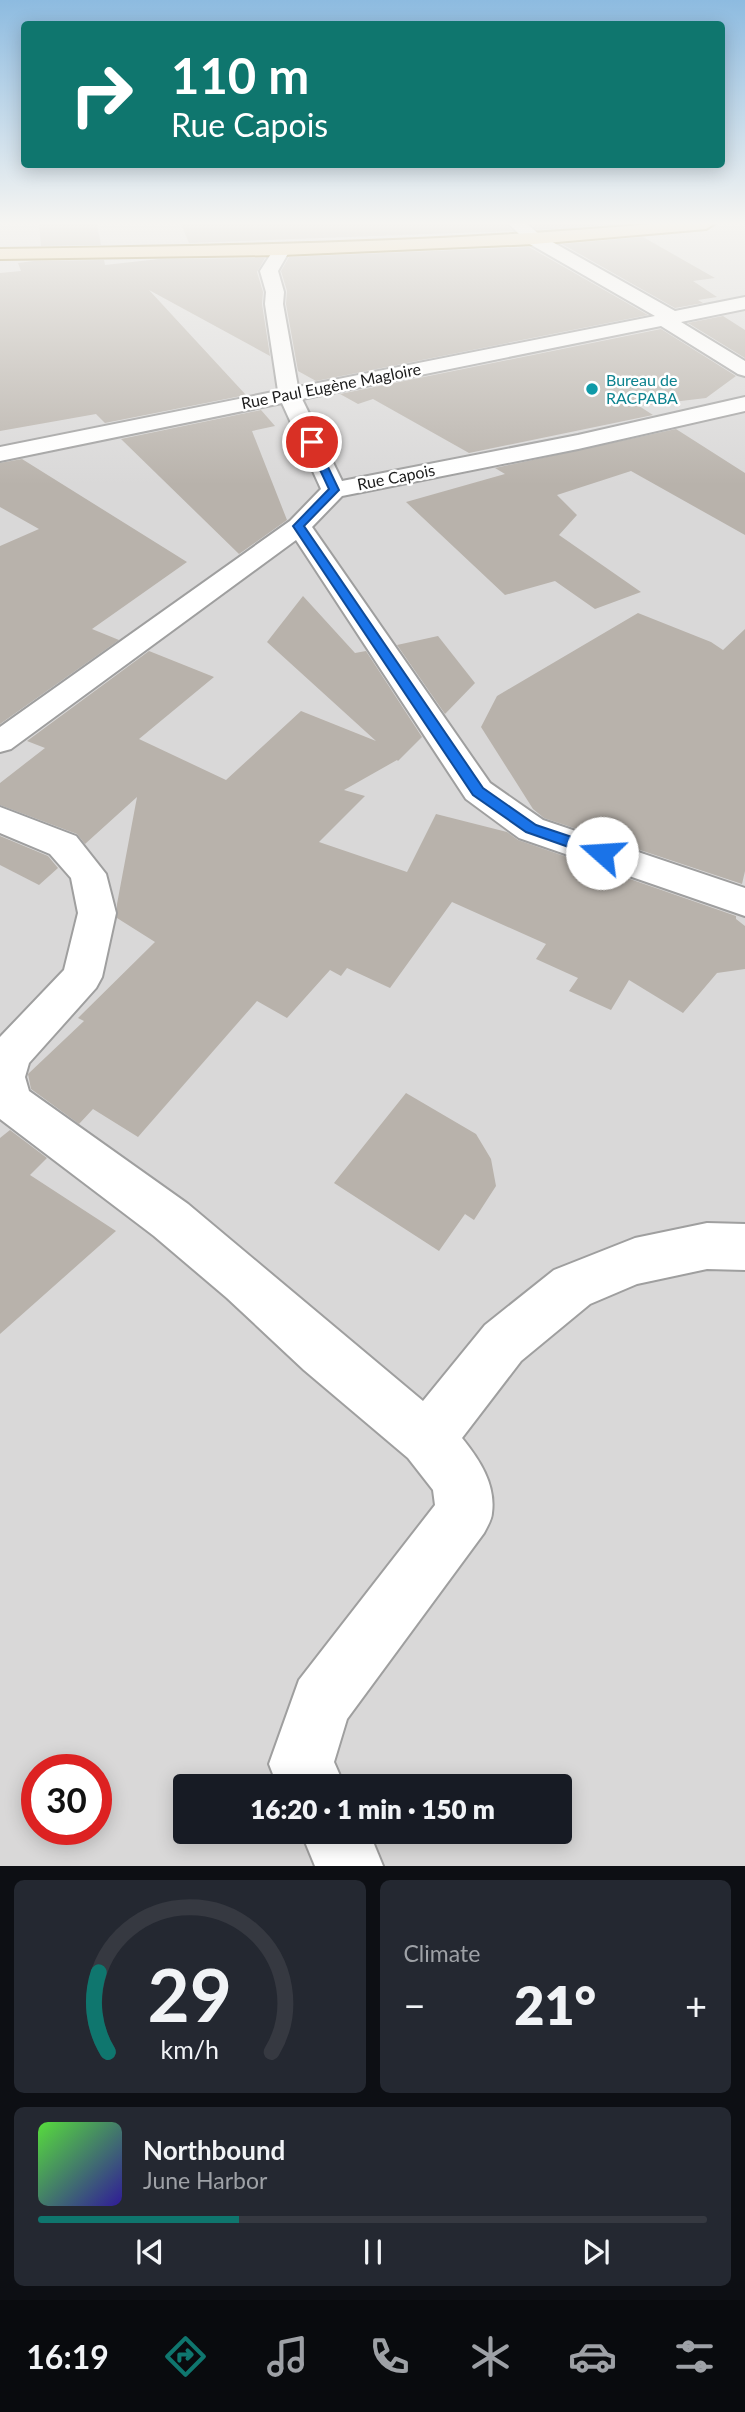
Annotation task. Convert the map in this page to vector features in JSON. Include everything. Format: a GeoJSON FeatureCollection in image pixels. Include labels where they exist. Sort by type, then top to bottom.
{"type":"FeatureCollection","features":[{"type":"Feature","properties":{"kind":"street"},"geometry":{"type":"LineString","coordinates":[[275,311],[289,394],[334,490]]}},
{"type":"Feature","properties":{"kind":"street"},"geometry":{"type":"LineString","coordinates":[[655,311],[745,370]]}},
{"type":"Feature","properties":{"kind":"street","name":"Rue Paul Eugène Magloire"},"geometry":{"type":"LineString","coordinates":[[0,454],[703,311]]}},
{"type":"Feature","properties":{"kind":"street","name":"Rue Capois"},"geometry":{"type":"LineString","coordinates":[[0,742],[299,526],[334,490],[603,436],[745,404]]}},
{"type":"Feature","properties":{"kind":"street"},"geometry":{"type":"LineString","coordinates":[[299,526],[478,792],[531,829],[745,902]]}},
{"type":"Feature","properties":{"kind":"street"},"geometry":{"type":"LineString","coordinates":[[0,819],[63,845],[88,874],[97,913],[82,977],[10,1055],[3,1077],[11,1102],[181,1228],[245,1281],[322,1352],[427,1439],[460,1479],[464,1513],[321,1702],[302,1764],[306,1774]]}},
{"type":"Feature","properties":{"kind":"street"},"geometry":{"type":"LineString","coordinates":[[427,1439],[503,1343],[572,1287],[635,1261],[707,1246],[745,1247]]}},
{"type":"Feature","properties":{"kind":"street"},"geometry":{"type":"LineString","coordinates":[[339,1844],[349,1866]]}},
{"type":"Feature","properties":{"kind":"shaded area"},"geometry":{"type":"Polygon","coordinates":[[[0,311],[745,311],[745,1866],[0,1866],[0,311]]]}},
{"type":"Feature","properties":{"kind":"building"},"geometry":{"type":"Polygon","coordinates":[[[0,311],[168,311],[246,395],[105,423],[96,414],[0,431],[0,311]]]}},
{"type":"Feature","properties":{"kind":"building"},"geometry":{"type":"Polygon","coordinates":[[[188,311],[263,311],[270,356],[188,311]]]}},
{"type":"Feature","properties":{"kind":"building"},"geometry":{"type":"Polygon","coordinates":[[[287,311],[641,311],[648,315],[316,381],[298,371],[287,311]]]}},
{"type":"Feature","properties":{"kind":"building"},"geometry":{"type":"Polygon","coordinates":[[[723,316],[745,330],[745,358],[688,323],[723,316]]]}},
{"type":"Feature","properties":{"kind":"building"},"geometry":{"type":"Polygon","coordinates":[[[661,329],[736,376],[706,398],[639,406],[653,415],[469,453],[373,399],[358,404],[340,394],[661,329]]]}},
{"type":"Feature","properties":{"kind":"building"},"geometry":{"type":"Polygon","coordinates":[[[261,410],[275,426],[252,431],[287,520],[239,554],[121,439],[261,410]]]}},
{"type":"Feature","properties":{"kind":"building"},"geometry":{"type":"Polygon","coordinates":[[[676,429],[745,473],[745,535],[631,471],[557,495],[577,515],[559,535],[641,592],[595,609],[555,581],[505,595],[406,502],[505,474],[495,468],[676,429]]]}},
{"type":"Feature","properties":{"kind":"building"},"geometry":{"type":"Polygon","coordinates":[[[22,459],[187,562],[92,629],[119,640],[0,724],[0,546],[39,529],[0,507],[0,463],[22,459]]]}},
{"type":"Feature","properties":{"kind":"building"},"geometry":{"type":"Polygon","coordinates":[[[303,596],[355,653],[366,651],[422,737],[398,761],[344,790],[365,796],[319,842],[407,872],[436,814],[507,832],[518,840],[736,916],[745,926],[745,969],[717,973],[683,1013],[629,980],[611,1010],[569,991],[578,978],[536,959],[546,944],[452,902],[390,988],[347,968],[341,976],[330,970],[287,1018],[257,1001],[138,1137],[93,1109],[79,1124],[31,1089],[28,1074],[84,1021],[78,1018],[155,942],[117,918],[117,904],[137,797],[85,844],[77,834],[0,805],[0,783],[45,748],[27,741],[149,651],[214,677],[139,739],[226,780],[301,711],[376,741],[267,642],[303,596]]]}},
{"type":"Feature","properties":{"kind":"building"},"geometry":{"type":"Polygon","coordinates":[[[638,613],[711,642],[723,650],[745,629],[745,871],[742,884],[544,818],[533,809],[481,727],[497,696],[638,613]]]}},
{"type":"Feature","properties":{"kind":"building"},"geometry":{"type":"Polygon","coordinates":[[[438,636],[475,683],[445,714],[397,645],[438,636]]]}},
{"type":"Feature","properties":{"kind":"building"},"geometry":{"type":"Polygon","coordinates":[[[0,836],[48,856],[58,868],[39,885],[0,865],[0,836]]]}},
{"type":"Feature","properties":{"kind":"building"},"geometry":{"type":"Polygon","coordinates":[[[406,1093],[476,1134],[491,1159],[496,1186],[474,1220],[465,1214],[439,1251],[334,1183],[406,1093]]]}},
{"type":"Feature","properties":{"kind":"building"},"geometry":{"type":"Polygon","coordinates":[[[10,1130],[47,1158],[30,1175],[116,1231],[0,1334],[0,1138],[10,1130]]]}},
{"type":"Feature","properties":{"kind":"place","name":"Bureau de RACPABA"},"geometry":{"type":"Point","coordinates":[592,389]}},
{"type":"Feature","properties":{"kind":"route"},"geometry":{"type":"LineString","coordinates":[[312,442],[334,490],[299,526],[478,792],[531,829],[602,853]]}}]}
